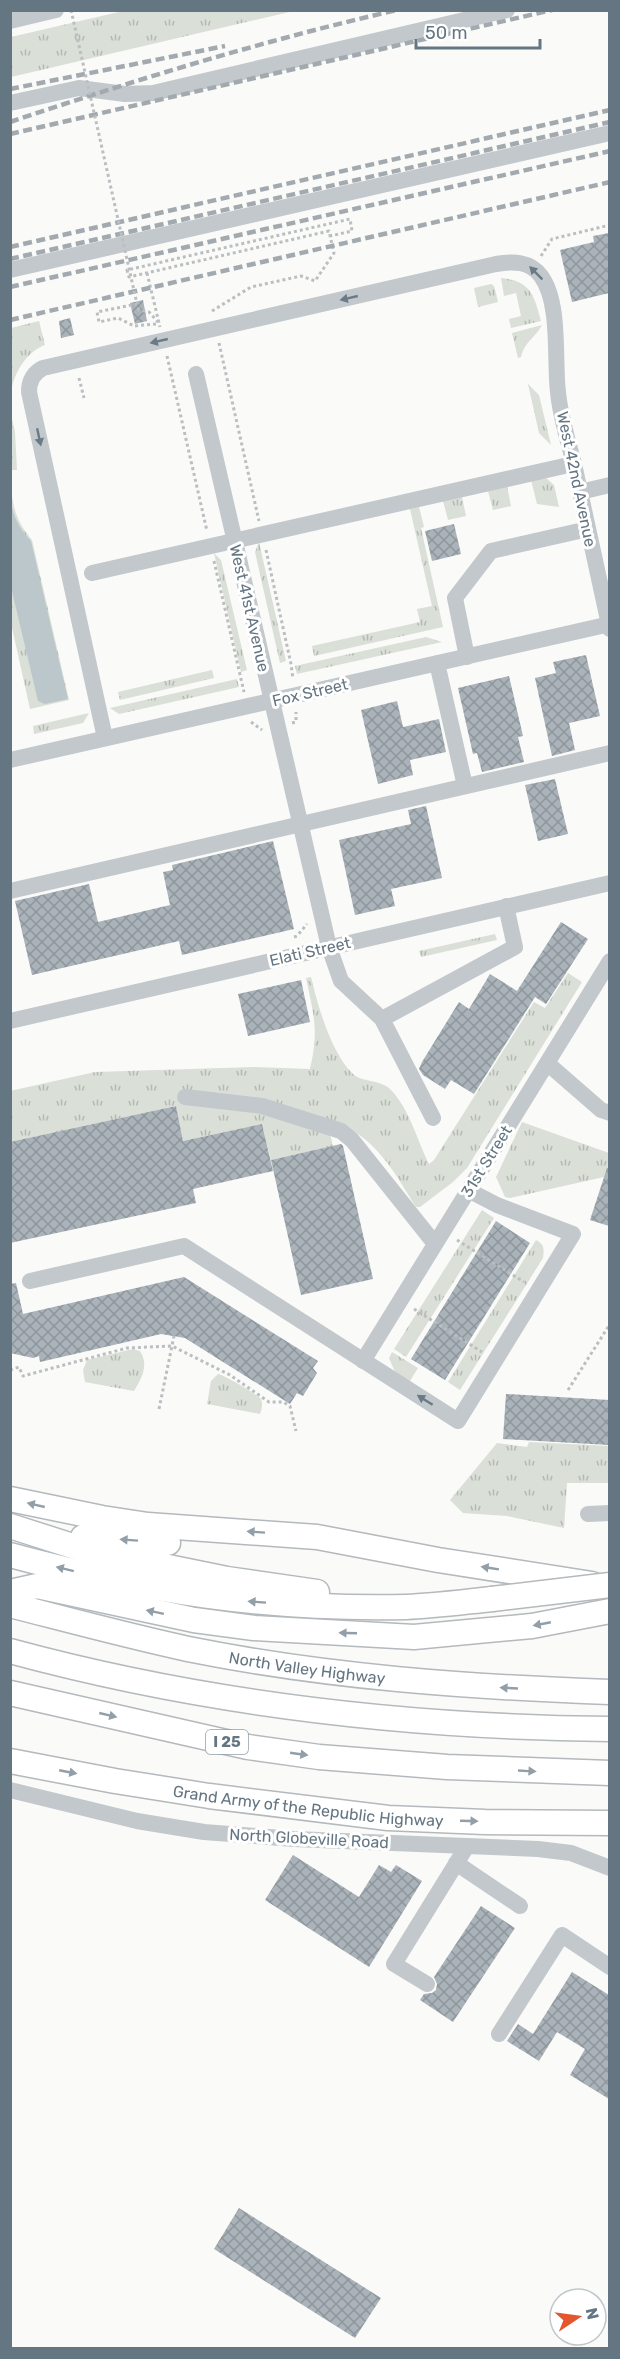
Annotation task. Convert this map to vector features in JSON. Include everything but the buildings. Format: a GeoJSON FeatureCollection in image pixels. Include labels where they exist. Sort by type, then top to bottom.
{"type":"FeatureCollection","features":[{"type":"Feature","properties":{"kind":"highway"},"geometry":{"type":"LineString","coordinates":[[10,1499],[125,1522],[316,1538],[438,1560],[609,1586]]}},
{"type":"Feature","properties":{"kind":"highway"},"geometry":{"type":"LineString","coordinates":[[10,1526],[39,1533],[85,1550],[238,1580],[341,1595],[395,1600],[462,1602]]}},
{"type":"Feature","properties":{"kind":"highway"},"geometry":{"type":"LineString","coordinates":[[39,1533],[438,1560]]}},
{"type":"Feature","properties":{"kind":"highway"},"geometry":{"type":"LineString","coordinates":[[10,1555],[148,1588],[246,1602],[409,1607],[609,1586]]}},
{"type":"Feature","properties":{"kind":"highway"},"geometry":{"type":"LineString","coordinates":[[10,1592],[37,1586],[194,1620],[254,1628],[414,1637],[494,1631],[605,1612]]}},
{"type":"Feature","properties":{"kind":"highway","name":"North Valley Highway"},"geometry":{"type":"LineString","coordinates":[[10,1605],[187,1648],[259,1661],[430,1682],[609,1692]]}},
{"type":"Feature","properties":{"kind":"highway"},"geometry":{"type":"LineString","coordinates":[[10,1651],[125,1678],[263,1704],[418,1720],[609,1730]]}},
{"type":"Feature","properties":{"kind":"highway","name":"I 25"},"geometry":{"type":"LineString","coordinates":[[10,1693],[248,1747],[295,1754],[447,1767],[609,1773]]}},
{"type":"Feature","properties":{"kind":"highway","name":"Grand Army of the Republic Highway"},"geometry":{"type":"LineString","coordinates":[[10,1761],[209,1796],[388,1818],[485,1822],[609,1823]]}},
{"type":"Feature","properties":{"kind":"street"},"geometry":{"type":"LineString","coordinates":[[10,21],[56,10]]}},
{"type":"Feature","properties":{"kind":"street"},"geometry":{"type":"LineString","coordinates":[[10,103],[79,88],[134,95],[153,93],[507,10]]}},
{"type":"Feature","properties":{"kind":"street"},"geometry":{"type":"LineString","coordinates":[[10,270],[609,133]]}},
{"type":"Feature","properties":{"kind":"street","name":"West 42nd Avenue"},"geometry":{"type":"LineString","coordinates":[[105,738],[29,387],[35,374],[43,368],[161,332],[213,320],[496,264],[513,262],[532,268],[547,288],[556,327],[558,393],[609,626]]}},
{"type":"Feature","properties":{"kind":"street","name":"West 41st Avenue"},"geometry":{"type":"LineString","coordinates":[[196,374],[334,966],[341,981],[382,1019],[433,1118]]}},
{"type":"Feature","properties":{"kind":"street"},"geometry":{"type":"LineString","coordinates":[[92,573],[573,464]]}},
{"type":"Feature","properties":{"kind":"street"},"geometry":{"type":"LineString","coordinates":[[580,492],[609,485]]}},
{"type":"Feature","properties":{"kind":"street"},"geometry":{"type":"LineString","coordinates":[[467,657],[454,598],[491,551],[588,529]]}},
{"type":"Feature","properties":{"kind":"street","name":"Fox Street"},"geometry":{"type":"LineString","coordinates":[[10,760],[609,626]]}},
{"type":"Feature","properties":{"kind":"street"},"geometry":{"type":"LineString","coordinates":[[438,663],[465,786]]}},
{"type":"Feature","properties":{"kind":"street"},"geometry":{"type":"LineString","coordinates":[[10,891],[609,753]]}},
{"type":"Feature","properties":{"kind":"street","name":"Elati Street"},"geometry":{"type":"LineString","coordinates":[[10,1021],[609,883]]}},
{"type":"Feature","properties":{"kind":"street"},"geometry":{"type":"LineString","coordinates":[[382,1019],[515,947],[506,906]]}},
{"type":"Feature","properties":{"kind":"street","name":"31st Street"},"geometry":{"type":"LineString","coordinates":[[363,1361],[609,961]]}},
{"type":"Feature","properties":{"kind":"street"},"geometry":{"type":"LineString","coordinates":[[547,1063],[601,1110],[609,1113]]}},
{"type":"Feature","properties":{"kind":"street"},"geometry":{"type":"LineString","coordinates":[[185,1097],[262,1106],[341,1131],[352,1140],[435,1244]]}},
{"type":"Feature","properties":{"kind":"street"},"geometry":{"type":"LineString","coordinates":[[30,1281],[184,1246],[459,1421],[573,1234],[497,1205],[468,1190]]}},
{"type":"Feature","properties":{"kind":"street"},"geometry":{"type":"LineString","coordinates":[[588,1514],[609,1513]]}},
{"type":"Feature","properties":{"kind":"street","name":"North Globeville Road"},"geometry":{"type":"LineString","coordinates":[[10,1790],[137,1821],[204,1832],[294,1839],[538,1849],[572,1853],[609,1868]]}},
{"type":"Feature","properties":{"kind":"street"},"geometry":{"type":"LineString","coordinates":[[427,1984],[394,1964],[467,1846]]}},
{"type":"Feature","properties":{"kind":"street"},"geometry":{"type":"LineString","coordinates":[[456,1863],[520,1906]]}},
{"type":"Feature","properties":{"kind":"street"},"geometry":{"type":"LineString","coordinates":[[499,2034],[562,1935],[609,1967]]}},
{"type":"Feature","properties":{"kind":"path"},"geometry":{"type":"LineString","coordinates":[[70,10],[137,304],[139,310],[149,312],[161,332]]}},
{"type":"Feature","properties":{"kind":"path"},"geometry":{"type":"LineString","coordinates":[[291,664],[213,320],[251,287],[301,276],[315,281],[334,253],[330,236],[329,231],[129,277],[127,270],[350,219],[352,231],[330,236]]}},
{"type":"Feature","properties":{"kind":"path"},"geometry":{"type":"LineString","coordinates":[[540,257],[552,239],[609,225]]}},
{"type":"Feature","properties":{"kind":"path"},"geometry":{"type":"LineString","coordinates":[[281,234],[283,242]]}},
{"type":"Feature","properties":{"kind":"path"},"geometry":{"type":"LineString","coordinates":[[184,257],[186,264]]}},
{"type":"Feature","properties":{"kind":"path"},"geometry":{"type":"LineString","coordinates":[[147,273],[251,724],[261,730]]}},
{"type":"Feature","properties":{"kind":"path"},"geometry":{"type":"LineString","coordinates":[[137,304],[97,312],[99,322],[118,318],[134,326],[161,332]]}},
{"type":"Feature","properties":{"kind":"path"},"geometry":{"type":"LineString","coordinates":[[79,378],[84,399]]}},
{"type":"Feature","properties":{"kind":"path"},"geometry":{"type":"LineString","coordinates":[[297,936],[305,924]]}},
{"type":"Feature","properties":{"kind":"path"},"geometry":{"type":"LineString","coordinates":[[457,1240],[529,1285]]}},
{"type":"Feature","properties":{"kind":"path"},"geometry":{"type":"LineString","coordinates":[[414,1309],[486,1355]]}},
{"type":"Feature","properties":{"kind":"path"},"geometry":{"type":"LineString","coordinates":[[568,1390],[609,1324]]}},
{"type":"Feature","properties":{"kind":"path"},"geometry":{"type":"LineString","coordinates":[[159,1409],[174,1336]]}},
{"type":"Feature","properties":{"kind":"path"},"geometry":{"type":"LineString","coordinates":[[10,1370],[19,1367],[23,1376],[127,1348],[172,1346],[230,1375],[269,1402],[283,1402],[290,1406],[296,1431]]}},
{"type":"Feature","properties":{"kind":"green space"},"geometry":{"type":"Polygon","coordinates":[[[123,11],[294,11],[11,77],[11,37],[123,11]]]}},
{"type":"Feature","properties":{"kind":"green space"},"geometry":{"type":"Polygon","coordinates":[[[501,278],[519,282],[530,291],[541,321],[511,328],[509,319],[521,316],[516,293],[504,296],[501,278]]]}},
{"type":"Feature","properties":{"kind":"green space"},"geometry":{"type":"Polygon","coordinates":[[[491,284],[494,286],[498,302],[478,307],[474,288],[491,284]]]}},
{"type":"Feature","properties":{"kind":"green space"},"geometry":{"type":"Polygon","coordinates":[[[39,321],[45,345],[38,348],[22,364],[11,392],[11,328],[39,321]]]}},
{"type":"Feature","properties":{"kind":"green space"},"geometry":{"type":"Polygon","coordinates":[[[542,325],[525,347],[521,357],[518,358],[512,333],[542,325]]]}},
{"type":"Feature","properties":{"kind":"green space"},"geometry":{"type":"Polygon","coordinates":[[[528,384],[539,395],[551,445],[539,433],[528,384]]]}},
{"type":"Feature","properties":{"kind":"green space"},"geometry":{"type":"Polygon","coordinates":[[[10,410],[15,432],[17,470],[11,470],[10,410]]]}},
{"type":"Feature","properties":{"kind":"green space"},"geometry":{"type":"Polygon","coordinates":[[[10,473],[17,517],[32,540],[69,700],[30,709],[11,623],[10,473]]]}},
{"type":"Feature","properties":{"kind":"green space"},"geometry":{"type":"Polygon","coordinates":[[[545,477],[554,485],[559,507],[537,504],[531,480],[545,477]]]}},
{"type":"Feature","properties":{"kind":"green space"},"geometry":{"type":"Polygon","coordinates":[[[507,486],[511,506],[493,510],[488,491],[507,486]]]}},
{"type":"Feature","properties":{"kind":"green space"},"geometry":{"type":"Polygon","coordinates":[[[462,497],[466,516],[448,520],[443,501],[462,497]]]}},
{"type":"Feature","properties":{"kind":"green space"},"geometry":{"type":"Polygon","coordinates":[[[419,507],[424,527],[421,528],[443,627],[314,656],[312,646],[420,622],[417,609],[432,606],[410,509],[419,507]]]}},
{"type":"Feature","properties":{"kind":"green space"},"geometry":{"type":"Polygon","coordinates":[[[259,542],[286,661],[280,663],[255,552],[259,542]]]}},
{"type":"Feature","properties":{"kind":"green space"},"geometry":{"type":"Polygon","coordinates":[[[214,553],[221,560],[247,670],[241,672],[214,553]]]}},
{"type":"Feature","properties":{"kind":"green space"},"geometry":{"type":"Polygon","coordinates":[[[426,637],[442,642],[297,674],[295,666],[426,637]]]}},
{"type":"Feature","properties":{"kind":"green space"},"geometry":{"type":"Polygon","coordinates":[[[212,670],[214,678],[120,700],[118,692],[212,670]]]}},
{"type":"Feature","properties":{"kind":"green space"},"geometry":{"type":"Polygon","coordinates":[[[237,679],[239,687],[119,714],[110,708],[237,679]]]}},
{"type":"Feature","properties":{"kind":"green space"},"geometry":{"type":"Polygon","coordinates":[[[89,713],[83,723],[34,734],[33,726],[89,713]]]}},
{"type":"Feature","properties":{"kind":"green space"},"geometry":{"type":"Polygon","coordinates":[[[495,934],[497,940],[421,957],[419,951],[495,934]]]}},
{"type":"Feature","properties":{"kind":"green space"},"geometry":{"type":"Polygon","coordinates":[[[568,973],[582,982],[467,1168],[453,1182],[420,1207],[416,1207],[389,1165],[373,1146],[350,1129],[327,1121],[333,1146],[271,1160],[262,1124],[183,1141],[176,1106],[11,1142],[10,1091],[95,1072],[254,1067],[310,1069],[315,1033],[306,978],[311,977],[322,1015],[338,1054],[357,1077],[387,1087],[398,1098],[429,1164],[434,1160],[534,1002],[545,1008],[568,973]]]}},
{"type":"Feature","properties":{"kind":"green space"},"geometry":{"type":"Polygon","coordinates":[[[522,1122],[609,1153],[609,1179],[604,1177],[510,1198],[505,1197],[496,1177],[522,1122]]]}},
{"type":"Feature","properties":{"kind":"green space"},"geometry":{"type":"Polygon","coordinates":[[[482,1210],[494,1218],[406,1357],[394,1349],[482,1210]]]}},
{"type":"Feature","properties":{"kind":"green space"},"geometry":{"type":"Polygon","coordinates":[[[536,1240],[543,1248],[543,1258],[460,1390],[448,1382],[536,1240]]]}},
{"type":"Feature","properties":{"kind":"green space"},"geometry":{"type":"Polygon","coordinates":[[[133,1349],[140,1351],[144,1361],[142,1376],[134,1391],[85,1382],[83,1370],[87,1360],[133,1349]]]}},
{"type":"Feature","properties":{"kind":"green space"},"geometry":{"type":"Polygon","coordinates":[[[392,1352],[418,1368],[410,1381],[395,1372],[389,1358],[392,1352]]]}},
{"type":"Feature","properties":{"kind":"green space"},"geometry":{"type":"Polygon","coordinates":[[[218,1374],[261,1399],[260,1414],[207,1404],[211,1381],[218,1374]]]}},
{"type":"Feature","properties":{"kind":"green space"},"geometry":{"type":"Polygon","coordinates":[[[529,1442],[609,1446],[609,1483],[567,1483],[564,1528],[507,1516],[463,1513],[450,1500],[497,1443],[527,1447],[529,1442]]]}},
{"type":"Feature","properties":{"kind":"shaded area"},"geometry":{"type":"Polygon","coordinates":[[[11,496],[16,520],[31,541],[68,699],[45,704],[38,701],[11,587],[11,496]]]}},
{"type":"Feature","properties":{"kind":"railway"},"geometry":{"type":"LineString","coordinates":[[10,122],[202,61],[397,10]]}},
{"type":"Feature","properties":{"kind":"railway"},"geometry":{"type":"LineString","coordinates":[[10,134],[552,10]]}},
{"type":"Feature","properties":{"kind":"railway"},"geometry":{"type":"LineString","coordinates":[[10,89],[225,46]]}},
{"type":"Feature","properties":{"kind":"railway"},"geometry":{"type":"LineString","coordinates":[[10,247],[610,110]]}},
{"type":"Feature","properties":{"kind":"railway"},"geometry":{"type":"LineString","coordinates":[[10,259],[610,122]]}},
{"type":"Feature","properties":{"kind":"railway"},"geometry":{"type":"LineString","coordinates":[[10,287],[610,151]]}},
{"type":"Feature","properties":{"kind":"railway"},"geometry":{"type":"LineString","coordinates":[[10,320],[610,182]]}}]}
